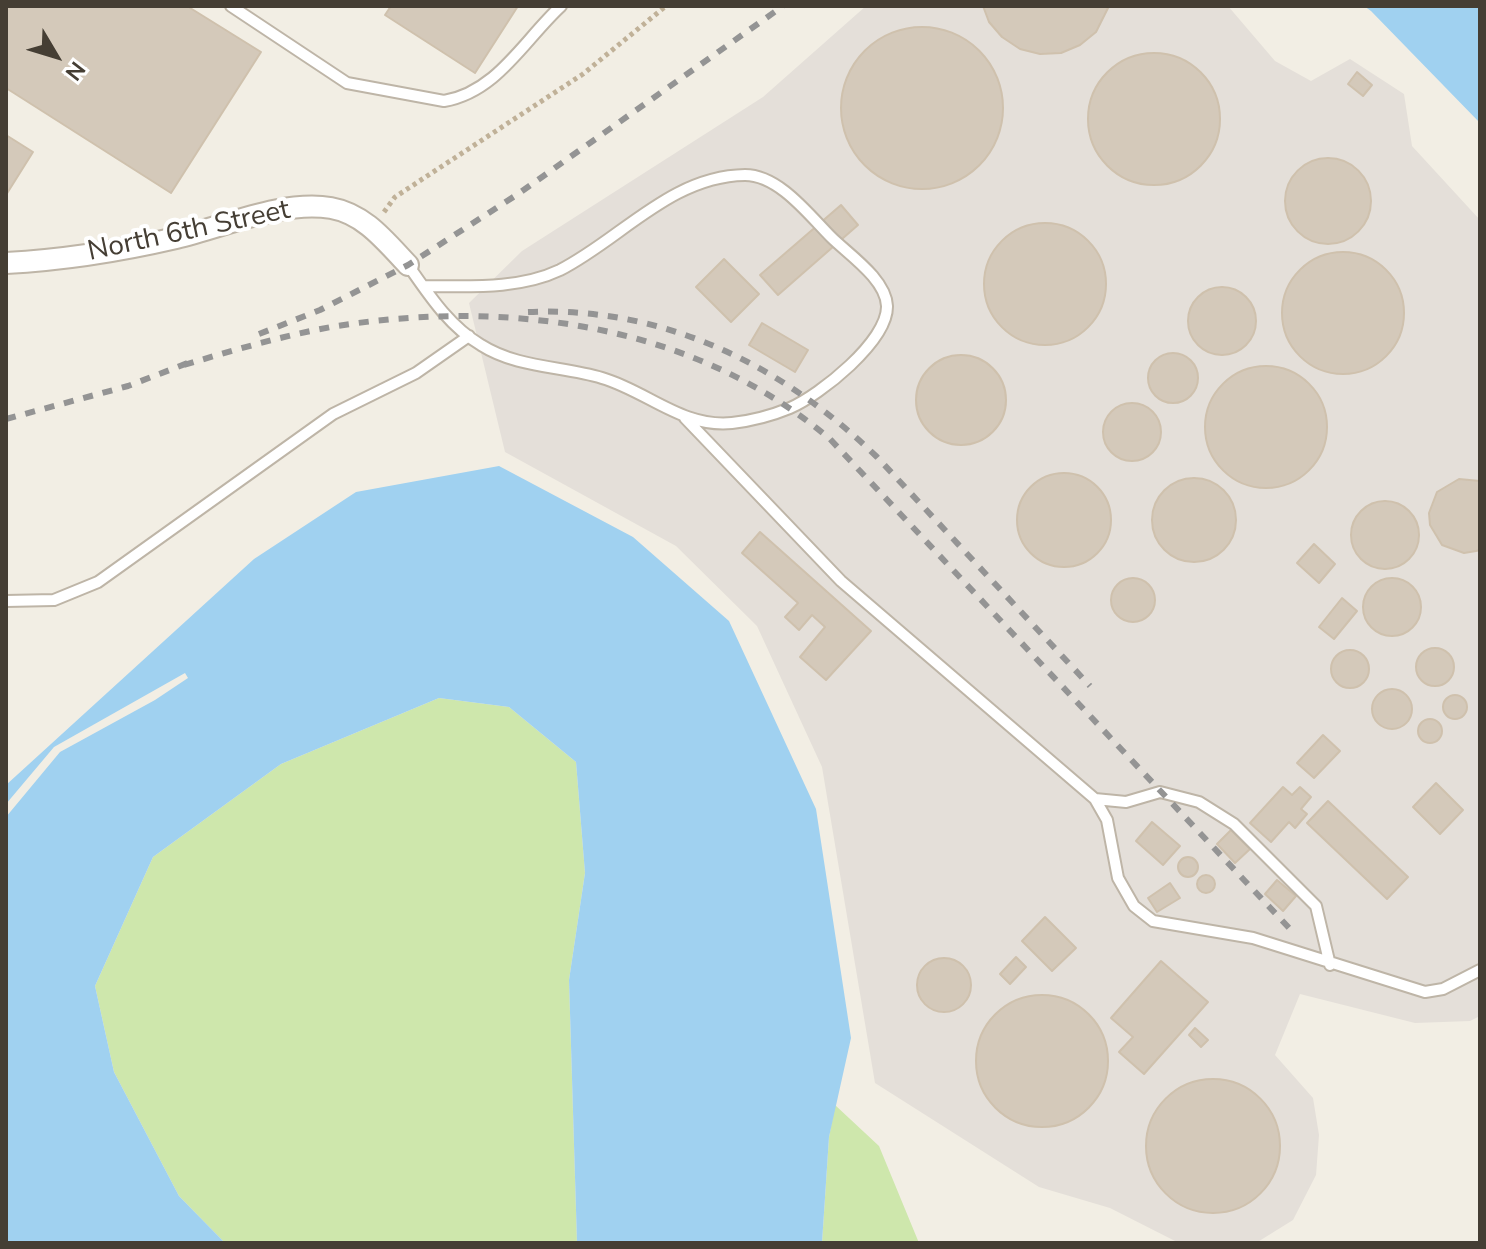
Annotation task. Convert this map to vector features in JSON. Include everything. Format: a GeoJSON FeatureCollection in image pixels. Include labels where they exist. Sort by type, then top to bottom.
{"type":"FeatureCollection","features":[{"type":"Feature","properties":{"kind":"street","name":"North 6th Street"},"geometry":{"type":"LineString","coordinates":[[6,263],[79,256],[175,238],[299,207],[339,210],[371,227],[408,265]]}},
{"type":"Feature","properties":{"kind":"lane"},"geometry":{"type":"LineString","coordinates":[[231,6],[347,83],[444,101],[471,93],[492,78],[561,6]]}},
{"type":"Feature","properties":{"kind":"lane"},"geometry":{"type":"LineString","coordinates":[[423,286],[487,286],[547,275],[694,183],[747,175],[783,189],[878,283],[887,305],[881,330],[858,357],[826,385],[788,409],[730,423],[685,418]]}},
{"type":"Feature","properties":{"kind":"lane","name":"North 6th Street"},"geometry":{"type":"LineString","coordinates":[[408,265],[445,317],[469,336],[515,360],[604,378],[685,418]]}},
{"type":"Feature","properties":{"kind":"lane"},"geometry":{"type":"LineString","coordinates":[[6,601],[54,600],[98,582],[333,414],[416,373],[469,336]]}},
{"type":"Feature","properties":{"kind":"lane"},"geometry":{"type":"LineString","coordinates":[[685,418],[841,581],[1095,799],[1107,820],[1118,878],[1134,906],[1153,921],[1253,938],[1330,965],[1425,992],[1443,989],[1480,970]]}},
{"type":"Feature","properties":{"kind":"lane"},"geometry":{"type":"LineString","coordinates":[[1095,799],[1126,802],[1160,792],[1199,802],[1234,824],[1316,906],[1330,965]]}},
{"type":"Feature","properties":{"kind":"path"},"geometry":{"type":"LineString","coordinates":[[371,227],[395,197],[571,83],[666,6]]}},
{"type":"Feature","properties":{"kind":"shaded area"},"geometry":{"type":"Polygon","coordinates":[[[866,6],[1228,6],[1275,61],[1311,81],[1350,59],[1404,94],[1412,146],[1480,220],[1480,1016],[1470,1021],[1415,1023],[1300,994],[1275,1055],[1313,1098],[1319,1135],[1316,1175],[1293,1220],[1256,1243],[1179,1243],[1110,1208],[1039,1187],[875,1083],[822,767],[757,626],[676,546],[505,452],[469,303],[522,251],[763,97],[866,6]]]}},
{"type":"Feature","properties":{"kind":"green space"},"geometry":{"type":"Polygon","coordinates":[[[439,698],[509,707],[576,762],[585,873],[569,980],[577,1243],[225,1243],[179,1196],[114,1072],[95,986],[153,857],[281,764],[439,698]]]}},
{"type":"Feature","properties":{"kind":"green space"},"geometry":{"type":"Polygon","coordinates":[[[835,1105],[879,1146],[919,1243],[822,1243],[829,1137],[835,1105]]]}},
{"type":"Feature","properties":{"kind":"water"},"geometry":{"type":"Polygon","coordinates":[[[1364,6],[1480,6],[1480,123],[1371,11],[1364,6]]]}},
{"type":"Feature","properties":{"kind":"water"},"geometry":{"type":"Polygon","coordinates":[[[499,466],[633,537],[729,621],[816,809],[851,1038],[829,1137],[822,1243],[577,1243],[569,980],[585,873],[576,762],[509,707],[439,698],[281,764],[153,857],[95,986],[114,1072],[179,1196],[225,1243],[6,1243],[6,785],[254,559],[356,492],[499,466]]]}},
{"type":"Feature","properties":{"kind":"pier"},"geometry":{"type":"Polygon","coordinates":[[[185,673],[188,678],[155,700],[60,752],[6,817],[6,804],[54,747],[185,673]]]}},
{"type":"Feature","properties":{"kind":"building"},"geometry":{"type":"Polygon","coordinates":[[[6,6],[187,6],[261,52],[171,193],[6,88],[6,6]]]}},
{"type":"Feature","properties":{"kind":"building"},"geometry":{"type":"Polygon","coordinates":[[[391,6],[518,6],[475,73],[385,15],[391,6]]]}},
{"type":"Feature","properties":{"kind":"building"},"geometry":{"type":"Polygon","coordinates":[[[983,6],[1109,6],[1096,32],[1080,45],[1061,53],[1040,54],[1020,49],[1002,37],[989,22],[983,6]]]}},
{"type":"Feature","properties":{"kind":"building"},"geometry":{"type":"Polygon","coordinates":[[[922,27],[953,34],[979,51],[996,77],[1003,108],[996,139],[979,165],[953,182],[922,189],[891,182],[865,165],[848,139],[841,108],[848,77],[865,51],[891,34],[922,27]]]}},
{"type":"Feature","properties":{"kind":"building"},"geometry":{"type":"Polygon","coordinates":[[[1154,53],[1179,58],[1201,72],[1215,94],[1220,119],[1215,144],[1201,166],[1179,180],[1154,185],[1129,180],[1107,166],[1093,144],[1088,119],[1093,94],[1107,72],[1129,58],[1154,53]]]}},
{"type":"Feature","properties":{"kind":"building"},"geometry":{"type":"Polygon","coordinates":[[[1357,72],[1372,85],[1363,96],[1348,84],[1357,72]]]}},
{"type":"Feature","properties":{"kind":"building"},"geometry":{"type":"Polygon","coordinates":[[[6,135],[33,152],[6,195],[6,135]]]}},
{"type":"Feature","properties":{"kind":"building"},"geometry":{"type":"Polygon","coordinates":[[[1328,158],[1352,165],[1364,177],[1371,201],[1364,225],[1352,237],[1328,244],[1304,237],[1292,225],[1285,201],[1292,177],[1304,165],[1328,158]]]}},
{"type":"Feature","properties":{"kind":"building"},"geometry":{"type":"Polygon","coordinates":[[[841,205],[858,225],[778,295],[760,275],[841,205]]]}},
{"type":"Feature","properties":{"kind":"building"},"geometry":{"type":"Polygon","coordinates":[[[1045,223],[1068,228],[1088,241],[1101,261],[1106,284],[1101,307],[1088,327],[1068,340],[1045,345],[1022,340],[1002,327],[989,307],[984,284],[989,261],[1002,241],[1022,228],[1045,223]]]}},
{"type":"Feature","properties":{"kind":"building"},"geometry":{"type":"Polygon","coordinates":[[[1343,252],[1367,256],[1386,270],[1400,289],[1404,313],[1400,337],[1386,356],[1367,370],[1343,374],[1319,370],[1300,356],[1286,337],[1282,313],[1286,289],[1300,270],[1319,256],[1343,252]]]}},
{"type":"Feature","properties":{"kind":"building"},"geometry":{"type":"Polygon","coordinates":[[[724,259],[759,294],[731,322],[696,287],[724,259]]]}},
{"type":"Feature","properties":{"kind":"building"},"geometry":{"type":"Polygon","coordinates":[[[1222,287],[1246,297],[1256,321],[1246,345],[1222,355],[1198,345],[1188,321],[1198,297],[1222,287]]]}},
{"type":"Feature","properties":{"kind":"building"},"geometry":{"type":"Polygon","coordinates":[[[762,323],[808,350],[795,372],[749,345],[762,323]]]}},
{"type":"Feature","properties":{"kind":"building"},"geometry":{"type":"Polygon","coordinates":[[[1173,353],[1190,361],[1198,378],[1190,395],[1173,403],[1156,395],[1148,378],[1156,361],[1173,353]]]}},
{"type":"Feature","properties":{"kind":"building"},"geometry":{"type":"Polygon","coordinates":[[[952,355],[970,355],[986,362],[999,375],[1006,391],[1006,409],[999,425],[986,438],[970,445],[952,445],[936,438],[923,425],[916,409],[916,391],[923,375],[936,362],[952,355]]]}},
{"type":"Feature","properties":{"kind":"building"},"geometry":{"type":"Polygon","coordinates":[[[1266,366],[1289,370],[1309,384],[1323,404],[1327,427],[1323,450],[1309,470],[1289,484],[1266,488],[1243,484],[1223,470],[1209,450],[1205,427],[1209,404],[1223,384],[1243,370],[1266,366]]]}},
{"type":"Feature","properties":{"kind":"building"},"geometry":{"type":"Polygon","coordinates":[[[1132,403],[1153,411],[1161,432],[1153,453],[1132,461],[1111,453],[1103,432],[1111,411],[1132,403]]]}},
{"type":"Feature","properties":{"kind":"building"},"geometry":{"type":"Polygon","coordinates":[[[1055,473],[1073,473],[1098,486],[1108,502],[1111,520],[1108,538],[1098,554],[1073,567],[1055,567],[1030,554],[1017,529],[1017,511],[1030,486],[1055,473]]]}},
{"type":"Feature","properties":{"kind":"building"},"geometry":{"type":"Polygon","coordinates":[[[1194,478],[1210,481],[1224,490],[1233,504],[1236,520],[1233,536],[1224,550],[1210,559],[1194,562],[1178,559],[1164,550],[1155,536],[1152,520],[1155,504],[1164,490],[1178,481],[1194,478]]]}},
{"type":"Feature","properties":{"kind":"building"},"geometry":{"type":"Polygon","coordinates":[[[1459,479],[1480,481],[1480,550],[1464,553],[1442,545],[1430,525],[1429,513],[1437,492],[1459,479]]]}},
{"type":"Feature","properties":{"kind":"building"},"geometry":{"type":"Polygon","coordinates":[[[1378,501],[1392,501],[1404,506],[1414,516],[1419,535],[1414,554],[1404,564],[1392,569],[1378,569],[1366,564],[1356,554],[1351,542],[1351,528],[1356,516],[1366,506],[1378,501]]]}},
{"type":"Feature","properties":{"kind":"building"},"geometry":{"type":"Polygon","coordinates":[[[760,532],[871,631],[826,680],[800,657],[825,627],[812,615],[799,630],[785,617],[798,603],[742,553],[760,532]]]}},
{"type":"Feature","properties":{"kind":"building"},"geometry":{"type":"Polygon","coordinates":[[[1314,544],[1335,564],[1319,583],[1297,563],[1314,544]]]}},
{"type":"Feature","properties":{"kind":"building"},"geometry":{"type":"Polygon","coordinates":[[[1133,578],[1148,585],[1155,600],[1148,615],[1133,622],[1118,615],[1111,600],[1118,585],[1133,578]]]}},
{"type":"Feature","properties":{"kind":"building"},"geometry":{"type":"Polygon","coordinates":[[[1392,578],[1413,586],[1421,607],[1413,628],[1392,636],[1371,628],[1363,607],[1371,586],[1392,578]]]}},
{"type":"Feature","properties":{"kind":"building"},"geometry":{"type":"Polygon","coordinates":[[[1342,598],[1357,611],[1334,639],[1319,627],[1342,598]]]}},
{"type":"Feature","properties":{"kind":"building"},"geometry":{"type":"Polygon","coordinates":[[[1435,648],[1449,653],[1454,667],[1449,681],[1435,686],[1421,681],[1416,667],[1421,653],[1435,648]]]}},
{"type":"Feature","properties":{"kind":"building"},"geometry":{"type":"Polygon","coordinates":[[[1350,650],[1363,656],[1369,669],[1363,682],[1350,688],[1337,682],[1331,669],[1337,656],[1350,650]]]}},
{"type":"Feature","properties":{"kind":"building"},"geometry":{"type":"Polygon","coordinates":[[[1392,689],[1406,695],[1412,709],[1406,723],[1392,729],[1378,723],[1372,709],[1378,695],[1392,689]]]}},
{"type":"Feature","properties":{"kind":"building"},"geometry":{"type":"Polygon","coordinates":[[[1455,695],[1464,698],[1467,707],[1464,716],[1455,719],[1446,716],[1443,707],[1446,698],[1455,695]]]}},
{"type":"Feature","properties":{"kind":"building"},"geometry":{"type":"Polygon","coordinates":[[[1430,719],[1438,723],[1442,731],[1438,739],[1430,743],[1422,739],[1418,731],[1422,723],[1430,719]]]}},
{"type":"Feature","properties":{"kind":"building"},"geometry":{"type":"Polygon","coordinates":[[[1323,735],[1340,751],[1314,778],[1297,763],[1323,735]]]}},
{"type":"Feature","properties":{"kind":"building"},"geometry":{"type":"Polygon","coordinates":[[[1436,783],[1463,810],[1440,834],[1413,807],[1436,783]]]}},
{"type":"Feature","properties":{"kind":"building"},"geometry":{"type":"Polygon","coordinates":[[[1283,787],[1292,795],[1300,787],[1311,797],[1301,809],[1307,814],[1295,828],[1289,822],[1271,842],[1250,823],[1283,787]]]}},
{"type":"Feature","properties":{"kind":"building"},"geometry":{"type":"Polygon","coordinates":[[[1328,801],[1408,877],[1387,899],[1307,823],[1328,801]]]}},
{"type":"Feature","properties":{"kind":"building"},"geometry":{"type":"Polygon","coordinates":[[[1152,822],[1180,846],[1163,865],[1136,841],[1152,822]]]}},
{"type":"Feature","properties":{"kind":"building"},"geometry":{"type":"Polygon","coordinates":[[[1231,830],[1250,849],[1235,863],[1217,844],[1231,830]]]}},
{"type":"Feature","properties":{"kind":"building"},"geometry":{"type":"Polygon","coordinates":[[[1188,857],[1195,860],[1198,867],[1195,874],[1188,877],[1181,874],[1178,867],[1181,860],[1188,857]]]}},
{"type":"Feature","properties":{"kind":"building"},"geometry":{"type":"Polygon","coordinates":[[[1206,875],[1215,884],[1206,893],[1197,884],[1206,875]]]}},
{"type":"Feature","properties":{"kind":"building"},"geometry":{"type":"Polygon","coordinates":[[[1277,880],[1296,896],[1283,911],[1265,894],[1277,880]]]}},
{"type":"Feature","properties":{"kind":"building"},"geometry":{"type":"Polygon","coordinates":[[[1170,883],[1180,898],[1157,912],[1148,898],[1170,883]]]}},
{"type":"Feature","properties":{"kind":"building"},"geometry":{"type":"Polygon","coordinates":[[[1045,917],[1076,948],[1052,971],[1022,941],[1045,917]]]}},
{"type":"Feature","properties":{"kind":"building"},"geometry":{"type":"Polygon","coordinates":[[[1016,957],[1026,967],[1010,984],[1000,974],[1016,957]]]}},
{"type":"Feature","properties":{"kind":"building"},"geometry":{"type":"Polygon","coordinates":[[[944,958],[963,966],[971,985],[963,1004],[944,1012],[925,1004],[917,985],[925,966],[944,958]]]}},
{"type":"Feature","properties":{"kind":"building"},"geometry":{"type":"Polygon","coordinates":[[[1161,961],[1208,1002],[1144,1074],[1119,1052],[1133,1037],[1111,1018],[1161,961]]]}},
{"type":"Feature","properties":{"kind":"building"},"geometry":{"type":"Polygon","coordinates":[[[1042,995],[1067,1000],[1089,1014],[1103,1036],[1108,1061],[1103,1086],[1089,1108],[1067,1122],[1042,1127],[1017,1122],[995,1108],[981,1086],[976,1061],[981,1036],[995,1014],[1017,1000],[1042,995]]]}},
{"type":"Feature","properties":{"kind":"building"},"geometry":{"type":"Polygon","coordinates":[[[1195,1028],[1208,1040],[1201,1047],[1189,1035],[1195,1028]]]}},
{"type":"Feature","properties":{"kind":"building"},"geometry":{"type":"Polygon","coordinates":[[[1213,1079],[1239,1084],[1261,1098],[1275,1120],[1280,1146],[1275,1172],[1261,1194],[1239,1208],[1213,1213],[1187,1208],[1165,1194],[1151,1172],[1146,1146],[1151,1120],[1165,1098],[1187,1084],[1213,1079]]]}},
{"type":"Feature","properties":{"kind":"railway"},"geometry":{"type":"LineString","coordinates":[[259,334],[320,310],[408,265],[518,194],[783,6]]}},
{"type":"Feature","properties":{"kind":"railway"},"geometry":{"type":"LineString","coordinates":[[528,312],[578,313],[626,319],[672,331],[717,347],[801,394],[877,457],[1090,686]]}},
{"type":"Feature","properties":{"kind":"railway"},"geometry":{"type":"LineString","coordinates":[[184,365],[279,338],[337,326],[402,318],[467,316],[533,320],[597,329],[660,346],[720,369],[777,400],[830,439],[1291,930]]}},
{"type":"Feature","properties":{"kind":"railway"},"geometry":{"type":"LineString","coordinates":[[6,419],[128,386],[193,361]]}}]}
